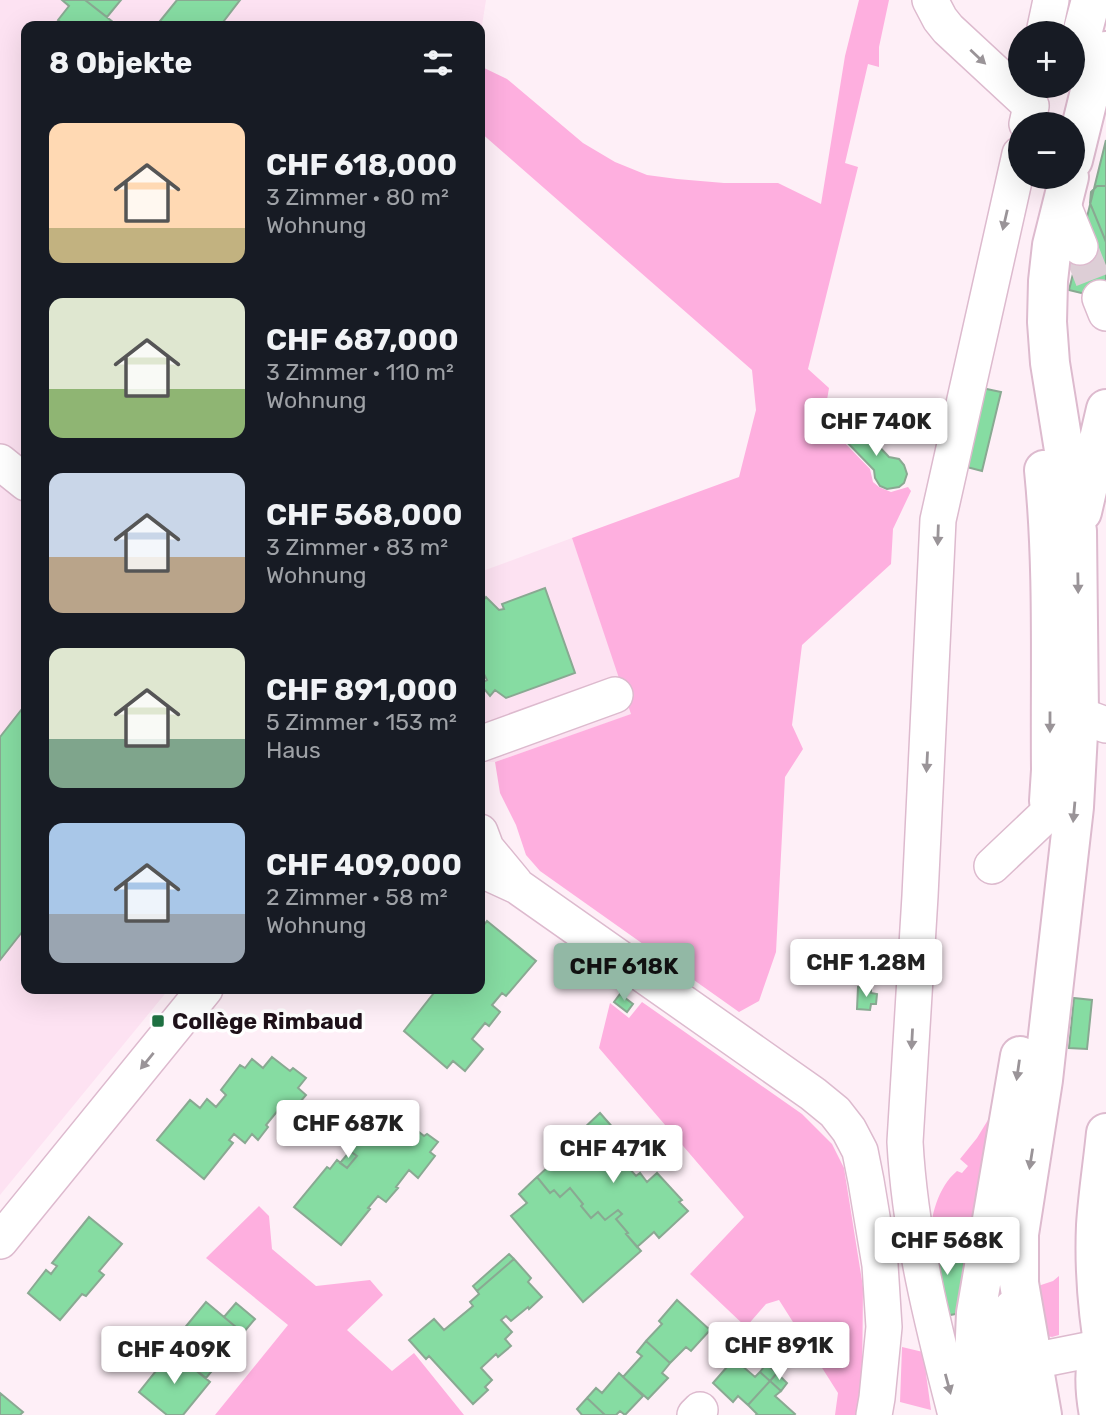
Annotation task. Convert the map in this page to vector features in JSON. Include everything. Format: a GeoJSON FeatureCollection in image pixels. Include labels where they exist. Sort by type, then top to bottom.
{"type":"FeatureCollection","features":[{"type":"Feature","properties":{"kind":"highway"},"geometry":{"type":"LineString","coordinates":[[1085,22],[1091,0]]}},
{"type":"Feature","properties":{"kind":"highway"},"geometry":{"type":"LineString","coordinates":[[1085,112],[1092,83],[1106,51]]}},
{"type":"Feature","properties":{"kind":"highway"},"geometry":{"type":"LineString","coordinates":[[1106,89],[1106,101]]}},
{"type":"Feature","properties":{"kind":"highway"},"geometry":{"type":"LineString","coordinates":[[1038,110],[1053,98]]}},
{"type":"Feature","properties":{"kind":"highway"},"geometry":{"type":"LineString","coordinates":[[981,1415],[974,1359],[976,1313],[1018,1069],[1049,812],[1051,769],[1048,514],[1044,464],[1026,337],[1025,307],[1034,229],[1057,189]]}},
{"type":"Feature","properties":{"kind":"highway"},"geometry":{"type":"LineString","coordinates":[[1042,1415],[1019,1283],[1019,1234],[1043,1080],[1074,807],[1093,720],[1077,531],[1050,363],[1048,281],[1059,189]]}},
{"type":"Feature","properties":{"kind":"highway"},"geometry":{"type":"LineString","coordinates":[[1077,531],[1106,409]]}},
{"type":"Feature","properties":{"kind":"highway"},"geometry":{"type":"LineString","coordinates":[[1099,1415],[1094,1390],[1103,1348],[1096,1224],[1106,1133]]}},
{"type":"Feature","properties":{"kind":"highway"},"geometry":{"type":"LineString","coordinates":[[1010,1415],[1006,1348],[1019,1283]]}},
{"type":"Feature","properties":{"kind":"street"},"geometry":{"type":"LineString","coordinates":[[1047,21],[1051,0]]}},
{"type":"Feature","properties":{"kind":"street"},"geometry":{"type":"LineString","coordinates":[[932,3],[948,29],[1038,110]]}},
{"type":"Feature","properties":{"kind":"street"},"geometry":{"type":"LineString","coordinates":[[956,1415],[934,1333],[913,1222],[905,1142],[939,520],[1012,189]]}},
{"type":"Feature","properties":{"kind":"street"},"geometry":{"type":"LineString","coordinates":[[1060,189],[1080,247]]}},
{"type":"Feature","properties":{"kind":"street"},"geometry":{"type":"LineString","coordinates":[[0,462],[21,479]]}},
{"type":"Feature","properties":{"kind":"street"},"geometry":{"type":"LineString","coordinates":[[485,742],[615,695]]}},
{"type":"Feature","properties":{"kind":"street"},"geometry":{"type":"LineString","coordinates":[[992,866],[1049,812]]}},
{"type":"Feature","properties":{"kind":"street"},"geometry":{"type":"LineString","coordinates":[[485,845],[517,886]]}},
{"type":"Feature","properties":{"kind":"street"},"geometry":{"type":"LineString","coordinates":[[485,871],[517,886],[813,1094],[835,1112],[849,1130],[860,1151],[880,1265],[884,1326],[874,1415]]}},
{"type":"Feature","properties":{"kind":"street"},"geometry":{"type":"LineString","coordinates":[[0,1241],[201,994]]}},
{"type":"Feature","properties":{"kind":"street"},"geometry":{"type":"LineString","coordinates":[[981,1415],[986,1351],[996,1305],[1019,1234]]}},
{"type":"Feature","properties":{"kind":"street"},"geometry":{"type":"LineString","coordinates":[[884,1326],[934,1333]]}},
{"type":"Feature","properties":{"kind":"street"},"geometry":{"type":"LineString","coordinates":[[1033,1361],[1103,1348]]}},
{"type":"Feature","properties":{"kind":"shaded area"},"geometry":{"type":"Polygon","coordinates":[[[0,0],[486,0],[483,21],[21,21],[21,994],[165,994],[0,1195],[0,0]]]}},
{"type":"Feature","properties":{"kind":"shaded area"},"geometry":{"type":"Polygon","coordinates":[[[859,0],[889,0],[879,47],[879,67],[868,64],[845,163],[858,167],[808,369],[829,388],[827,400],[840,425],[838,436],[870,469],[873,482],[891,492],[908,487],[911,491],[893,529],[891,564],[802,645],[792,725],[803,749],[785,777],[776,952],[759,1001],[739,1012],[540,871],[526,855],[516,825],[500,793],[495,762],[631,714],[572,538],[739,477],[756,410],[752,370],[485,136],[485,68],[507,79],[583,143],[615,162],[647,175],[724,183],[778,183],[821,204],[845,56],[859,0]]]}},
{"type":"Feature","properties":{"kind":"shaded area"},"geometry":{"type":"Polygon","coordinates":[[[572,538],[632,714],[495,762],[485,762],[485,570],[572,538]]]}},
{"type":"Feature","properties":{"kind":"shaded area"},"geometry":{"type":"Polygon","coordinates":[[[642,1002],[802,1114],[832,1144],[844,1168],[863,1287],[862,1388],[857,1415],[835,1415],[838,1393],[779,1300],[766,1304],[746,1327],[690,1274],[744,1217],[599,1048],[610,1003],[629,1018],[642,1002]]]}},
{"type":"Feature","properties":{"kind":"shaded area"},"geometry":{"type":"Polygon","coordinates":[[[994,1110],[976,1252],[961,1251],[930,1241],[940,1194],[957,1171],[962,1173],[968,1166],[960,1159],[994,1110]]]}},
{"type":"Feature","properties":{"kind":"shaded area"},"geometry":{"type":"Polygon","coordinates":[[[259,1206],[269,1216],[272,1249],[316,1286],[370,1280],[383,1295],[347,1330],[392,1371],[414,1353],[464,1415],[215,1415],[288,1325],[206,1258],[259,1206]]]}},
{"type":"Feature","properties":{"kind":"shaded area"},"geometry":{"type":"Polygon","coordinates":[[[1059,1276],[1059,1335],[1052,1337],[1046,1336],[1035,1287],[1059,1276]]]}},
{"type":"Feature","properties":{"kind":"shaded area"},"geometry":{"type":"Polygon","coordinates":[[[902,1347],[923,1352],[931,1410],[900,1402],[902,1347]]]}},
{"type":"Feature","properties":{"kind":"building"},"geometry":{"type":"Polygon","coordinates":[[[62,0],[85,0],[112,21],[59,21],[69,6],[62,0]]]}},
{"type":"Feature","properties":{"kind":"building"},"geometry":{"type":"Polygon","coordinates":[[[85,0],[121,0],[107,17],[85,0]]]}},
{"type":"Feature","properties":{"kind":"building"},"geometry":{"type":"Polygon","coordinates":[[[177,0],[240,0],[224,21],[160,21],[177,0]]]}},
{"type":"Feature","properties":{"kind":"building"},"geometry":{"type":"Polygon","coordinates":[[[1106,140],[1106,299],[1069,290],[1106,140]]]}},
{"type":"Feature","properties":{"kind":"building"},"geometry":{"type":"Polygon","coordinates":[[[1097,186],[1106,186],[1106,242],[1090,203],[1091,192],[1097,186]]]}},
{"type":"Feature","properties":{"kind":"building"},"geometry":{"type":"Polygon","coordinates":[[[982,388],[1001,392],[982,471],[963,466],[982,388]]]}},
{"type":"Feature","properties":{"kind":"building"},"geometry":{"type":"Polygon","coordinates":[[[856,422],[889,457],[899,459],[904,465],[907,474],[904,483],[899,487],[887,489],[880,486],[874,470],[841,436],[856,422]]]}},
{"type":"Feature","properties":{"kind":"building"},"geometry":{"type":"Polygon","coordinates":[[[545,588],[575,673],[506,698],[495,690],[490,696],[485,690],[485,598],[499,610],[504,609],[502,604],[545,588]]]}},
{"type":"Feature","properties":{"kind":"building"},"geometry":{"type":"Polygon","coordinates":[[[21,710],[21,933],[0,960],[0,737],[21,710]]]}},
{"type":"Feature","properties":{"kind":"building"},"geometry":{"type":"Polygon","coordinates":[[[487,921],[536,961],[506,996],[502,993],[492,1005],[500,1012],[489,1026],[485,1023],[472,1039],[483,1049],[465,1071],[453,1061],[447,1068],[404,1031],[433,994],[485,994],[487,921]]]}},
{"type":"Feature","properties":{"kind":"building"},"geometry":{"type":"Polygon","coordinates":[[[858,987],[871,988],[871,993],[877,994],[876,1004],[871,1004],[870,1010],[857,1009],[858,987]]]}},
{"type":"Feature","properties":{"kind":"building"},"geometry":{"type":"Polygon","coordinates":[[[620,994],[633,1004],[627,1012],[614,1002],[620,994]]]}},
{"type":"Feature","properties":{"kind":"building"},"geometry":{"type":"Polygon","coordinates":[[[1074,998],[1092,1000],[1087,1049],[1069,1048],[1074,998]]]}},
{"type":"Feature","properties":{"kind":"building"},"geometry":{"type":"Polygon","coordinates":[[[272,1057],[290,1071],[293,1068],[306,1078],[298,1088],[306,1095],[288,1116],[279,1109],[258,1140],[252,1134],[245,1143],[234,1134],[229,1140],[233,1143],[204,1179],[157,1140],[190,1100],[200,1108],[207,1099],[216,1107],[226,1095],[221,1090],[240,1065],[245,1068],[252,1059],[263,1068],[272,1057]]]}},
{"type":"Feature","properties":{"kind":"building"},"geometry":{"type":"Polygon","coordinates":[[[600,1113],[622,1138],[611,1148],[636,1176],[640,1173],[647,1182],[657,1173],[682,1200],[679,1202],[688,1211],[659,1238],[654,1232],[637,1247],[616,1219],[622,1214],[618,1210],[605,1220],[598,1212],[591,1218],[570,1188],[560,1197],[554,1190],[550,1193],[537,1177],[585,1133],[582,1130],[600,1113]]]}},
{"type":"Feature","properties":{"kind":"building"},"geometry":{"type":"Polygon","coordinates":[[[380,1119],[391,1128],[394,1125],[398,1128],[404,1120],[424,1136],[427,1134],[438,1142],[430,1152],[435,1156],[418,1178],[409,1170],[386,1202],[378,1196],[341,1245],[294,1207],[327,1167],[330,1169],[337,1160],[347,1168],[357,1156],[350,1151],[370,1126],[373,1128],[380,1119]]]}},
{"type":"Feature","properties":{"kind":"building"},"geometry":{"type":"Polygon","coordinates":[[[350,1151],[357,1156],[347,1168],[340,1163],[350,1151]]]}},
{"type":"Feature","properties":{"kind":"building"},"geometry":{"type":"Polygon","coordinates":[[[537,1177],[550,1193],[554,1190],[560,1197],[570,1188],[591,1218],[598,1212],[605,1220],[618,1210],[622,1214],[616,1219],[641,1251],[583,1302],[511,1216],[527,1203],[519,1194],[537,1177]]]}},
{"type":"Feature","properties":{"kind":"building"},"geometry":{"type":"Polygon","coordinates":[[[89,1217],[122,1244],[99,1271],[104,1275],[86,1296],[82,1294],[60,1320],[28,1293],[46,1270],[51,1274],[57,1266],[52,1263],[89,1217]]]}},
{"type":"Feature","properties":{"kind":"building"},"geometry":{"type":"Polygon","coordinates":[[[959,1236],[972,1311],[934,1318],[922,1242],[959,1236]]]}},
{"type":"Feature","properties":{"kind":"building"},"geometry":{"type":"Polygon","coordinates":[[[509,1254],[514,1259],[477,1291],[473,1286],[509,1254]]]}},
{"type":"Feature","properties":{"kind":"building"},"geometry":{"type":"Polygon","coordinates":[[[514,1259],[531,1278],[528,1282],[542,1297],[511,1321],[506,1316],[501,1320],[512,1332],[505,1339],[511,1346],[498,1357],[496,1354],[481,1368],[492,1380],[485,1387],[488,1390],[473,1404],[429,1356],[426,1359],[409,1340],[434,1319],[444,1330],[473,1306],[470,1302],[479,1294],[477,1291],[514,1259]]]}},
{"type":"Feature","properties":{"kind":"building"},"geometry":{"type":"Polygon","coordinates":[[[677,1300],[710,1330],[691,1351],[686,1347],[670,1363],[646,1341],[662,1324],[659,1321],[677,1300]]]}},
{"type":"Feature","properties":{"kind":"building"},"geometry":{"type":"Polygon","coordinates":[[[206,1302],[243,1333],[206,1378],[168,1348],[206,1302]]]}},
{"type":"Feature","properties":{"kind":"building"},"geometry":{"type":"Polygon","coordinates":[[[236,1303],[255,1319],[243,1333],[224,1317],[236,1303]]]}},
{"type":"Feature","properties":{"kind":"building"},"geometry":{"type":"Polygon","coordinates":[[[646,1341],[670,1363],[662,1373],[668,1378],[648,1399],[623,1377],[642,1356],[637,1352],[646,1341]]]}},
{"type":"Feature","properties":{"kind":"building"},"geometry":{"type":"Polygon","coordinates":[[[172,1351],[210,1382],[183,1415],[167,1415],[139,1392],[172,1351]]]}},
{"type":"Feature","properties":{"kind":"building"},"geometry":{"type":"Polygon","coordinates":[[[734,1359],[755,1377],[760,1372],[770,1381],[748,1405],[738,1396],[733,1402],[713,1383],[734,1359]]]}},
{"type":"Feature","properties":{"kind":"building"},"geometry":{"type":"Polygon","coordinates":[[[766,1364],[777,1373],[770,1381],[760,1372],[766,1364]]]}},
{"type":"Feature","properties":{"kind":"building"},"geometry":{"type":"Polygon","coordinates":[[[619,1373],[643,1396],[625,1415],[620,1411],[616,1415],[605,1415],[587,1398],[596,1388],[602,1393],[619,1373]]]}},
{"type":"Feature","properties":{"kind":"building"},"geometry":{"type":"Polygon","coordinates":[[[777,1373],[787,1383],[781,1391],[770,1381],[777,1373]]]}},
{"type":"Feature","properties":{"kind":"building"},"geometry":{"type":"Polygon","coordinates":[[[770,1381],[781,1391],[775,1396],[794,1415],[756,1415],[748,1405],[770,1381]]]}},
{"type":"Feature","properties":{"kind":"building"},"geometry":{"type":"Polygon","coordinates":[[[0,1393],[23,1412],[20,1415],[0,1415],[0,1393]]]}},
{"type":"Feature","properties":{"kind":"building"},"geometry":{"type":"Polygon","coordinates":[[[587,1398],[605,1415],[582,1415],[577,1409],[587,1398]]]}},
{"type":"Feature","properties":{"kind":"tunnel"},"geometry":{"type":"LineString","coordinates":[[1080,247],[1100,298]]}},
{"type":"Feature","properties":{"kind":"place","name":"Collège Rimbaud"},"geometry":{"type":"Point","coordinates":[158,1021]}}]}
